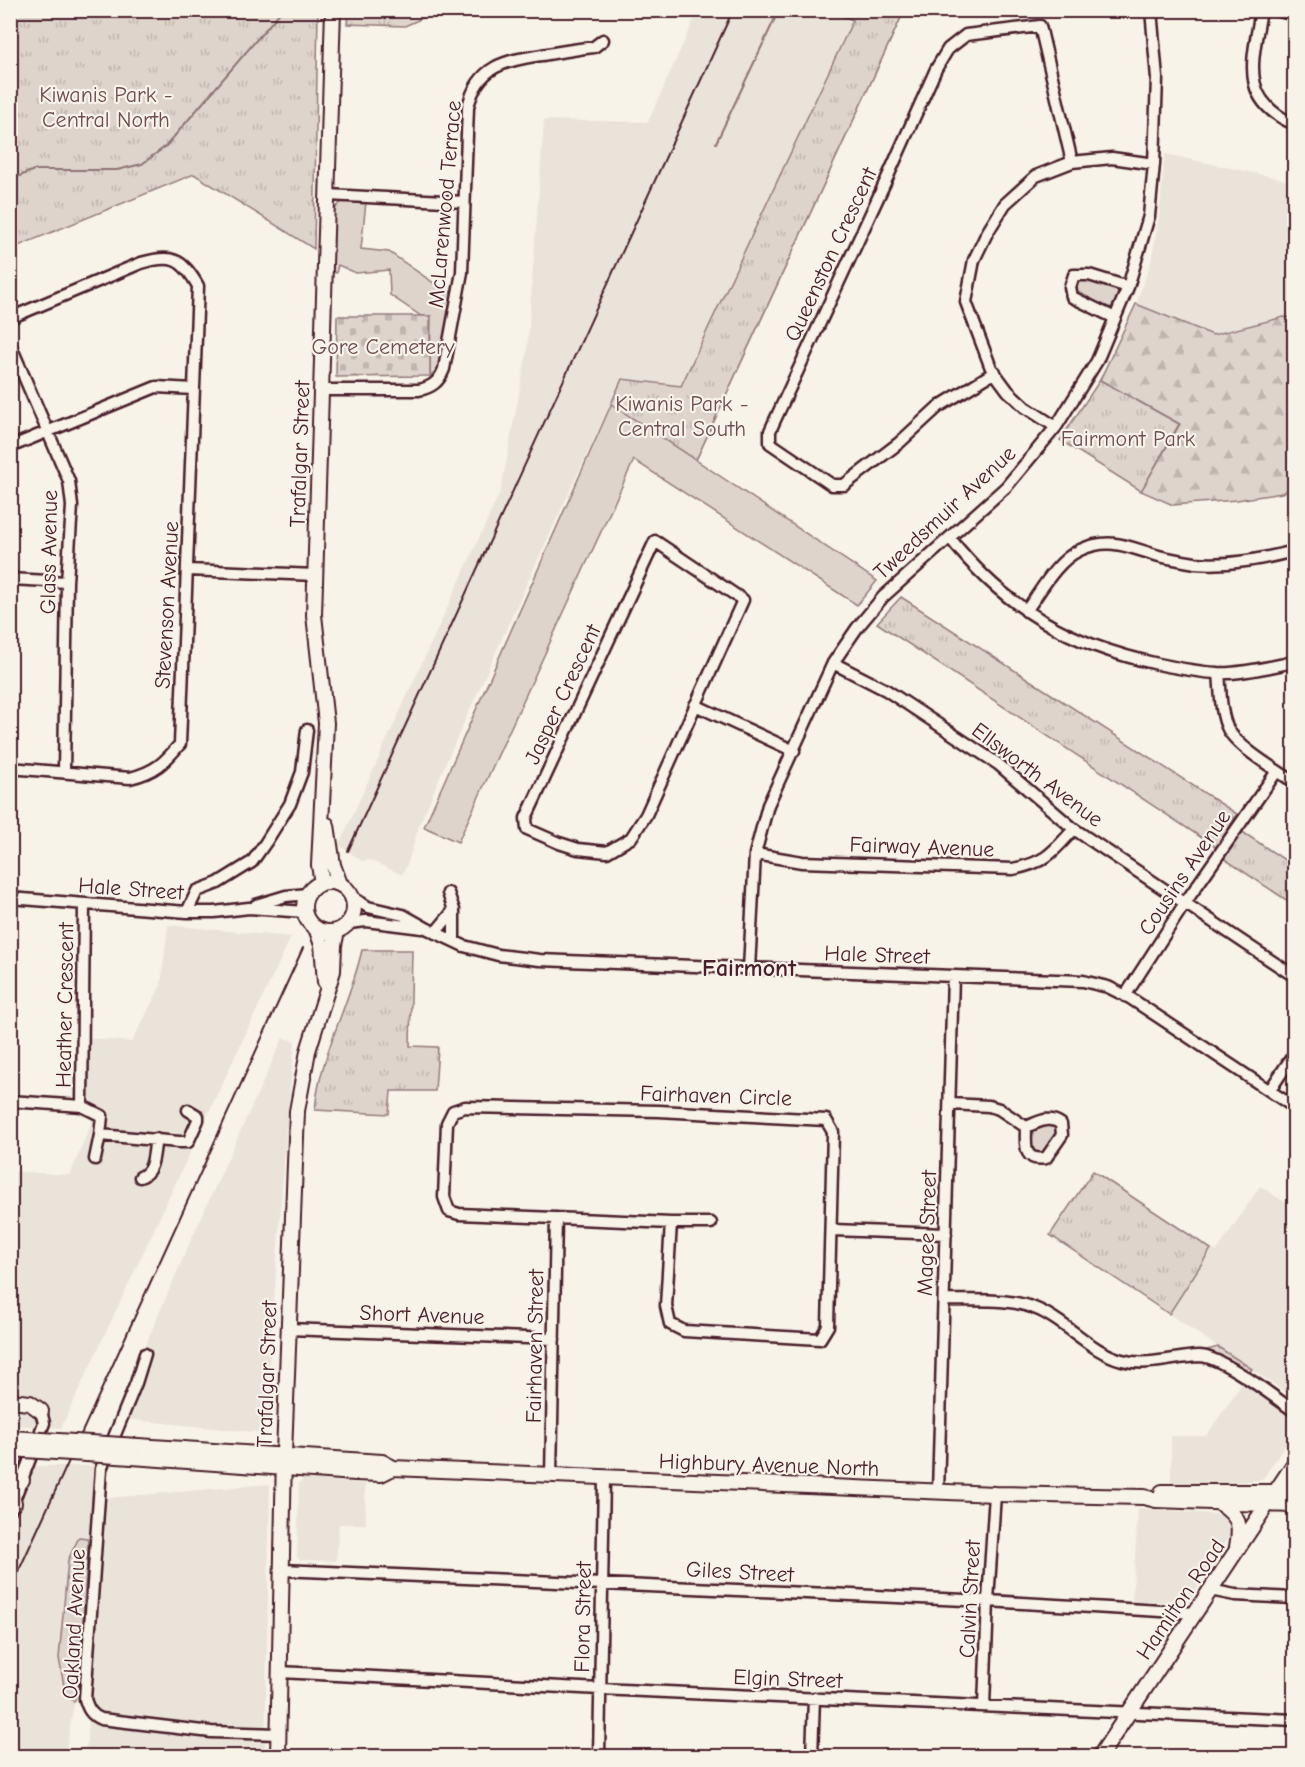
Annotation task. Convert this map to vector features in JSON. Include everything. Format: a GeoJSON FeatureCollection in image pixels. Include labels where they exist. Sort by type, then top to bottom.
{"type":"FeatureCollection","features":[{"type":"Feature","properties":{"kind":"main road","name":"Trafalgar Street"},"geometry":{"type":"LineString","coordinates":[[322,883],[319,865],[326,723],[314,615],[333,10]]}},
{"type":"Feature","properties":{"kind":"main road","name":"Trafalgar Street"},"geometry":{"type":"LineString","coordinates":[[323,790],[333,865],[340,884]]}},
{"type":"Feature","properties":{"kind":"main road"},"geometry":{"type":"LineString","coordinates":[[331,881],[340,884],[353,898],[354,911],[349,923],[337,931],[322,931],[309,921],[304,903],[314,887],[331,881]]}},
{"type":"Feature","properties":{"kind":"main road","name":"Trafalgar Street"},"geometry":{"type":"LineString","coordinates":[[316,928],[322,945],[325,996]]}},
{"type":"Feature","properties":{"kind":"main road","name":"Trafalgar Street"},"geometry":{"type":"LineString","coordinates":[[278,1756],[284,1454],[297,1111],[308,1051],[333,971],[337,931]]}},
{"type":"Feature","properties":{"kind":"main road"},"geometry":{"type":"LineString","coordinates":[[10,1401],[30,1403],[41,1411]]}},
{"type":"Feature","properties":{"kind":"main road","name":"Highbury Avenue North"},"geometry":{"type":"LineString","coordinates":[[11,1438],[284,1469],[381,1474],[393,1468]]}},
{"type":"Feature","properties":{"kind":"main road","name":"Highbury Avenue North"},"geometry":{"type":"LineString","coordinates":[[10,1449],[284,1454],[382,1462],[393,1468],[604,1479],[995,1494],[1144,1497],[1156,1500],[1221,1504],[1294,1505]]}},
{"type":"Feature","properties":{"kind":"main road","name":"Hamilton Road"},"geometry":{"type":"LineString","coordinates":[[1100,1756],[1269,1505],[1294,1464]]}},
{"type":"Feature","properties":{"kind":"main road","name":"Highbury Avenue North"},"geometry":{"type":"LineString","coordinates":[[1144,1497],[1154,1492],[1175,1491],[1294,1492]]}},
{"type":"Feature","properties":{"kind":"main road"},"geometry":{"type":"LineString","coordinates":[[1221,1504],[1233,1513],[1238,1522],[1236,1552]]}},
{"type":"Feature","properties":{"kind":"street","name":"Tweedsmuir Avenue"},"geometry":{"type":"LineString","coordinates":[[748,969],[756,854],[768,805],[833,663],[857,628],[883,597],[1006,487],[1056,427],[1097,361],[1128,287],[1149,216],[1154,164],[1157,78],[1150,10]]}},
{"type":"Feature","properties":{"kind":"street"},"geometry":{"type":"LineString","coordinates":[[1261,10],[1252,74],[1260,99],[1278,117],[1294,124]]}},
{"type":"Feature","properties":{"kind":"street"},"geometry":{"type":"LineString","coordinates":[[1276,10],[1294,15]]}},
{"type":"Feature","properties":{"kind":"street","name":"Queenston Crescent"},"geometry":{"type":"LineString","coordinates":[[994,372],[938,407],[899,443],[844,485],[832,485],[770,443],[770,431],[936,69],[948,48],[966,35],[1041,26],[1071,162]]}},
{"type":"Feature","properties":{"kind":"street","name":"McLarenwood Terrace"},"geometry":{"type":"LineString","coordinates":[[322,390],[419,390],[429,388],[440,378],[444,369],[462,272],[468,107],[474,88],[483,76],[507,60],[594,47],[603,40]]}},
{"type":"Feature","properties":{"kind":"street"},"geometry":{"type":"LineString","coordinates":[[1056,427],[1025,407],[1008,391],[991,368],[966,303],[974,260],[987,232],[1005,204],[1036,176],[1071,162],[1112,158],[1154,164]]}},
{"type":"Feature","properties":{"kind":"street"},"geometry":{"type":"LineString","coordinates":[[328,195],[464,202]]}},
{"type":"Feature","properties":{"kind":"street","name":"Stevenson Avenue"},"geometry":{"type":"LineString","coordinates":[[10,318],[158,258],[177,260],[188,269],[198,286],[180,744],[164,762],[148,774],[130,778],[10,768]]}},
{"type":"Feature","properties":{"kind":"street"},"geometry":{"type":"LineString","coordinates":[[1115,318],[1072,297],[1070,287],[1074,275],[1089,275],[1128,287]]}},
{"type":"Feature","properties":{"kind":"street","name":"Glass Avenue"},"geometry":{"type":"LineString","coordinates":[[10,344],[69,481],[72,506],[67,582],[64,772]]}},
{"type":"Feature","properties":{"kind":"street"},"geometry":{"type":"LineString","coordinates":[[10,447],[156,387],[194,389]]}},
{"type":"Feature","properties":{"kind":"street"},"geometry":{"type":"LineString","coordinates":[[950,538],[986,579],[1026,612],[1054,629],[1087,643],[1130,658],[1219,674],[1294,662]]}},
{"type":"Feature","properties":{"kind":"street","name":"Jasper Crescent"},"geometry":{"type":"LineString","coordinates":[[655,541],[743,600],[695,705],[646,815],[630,838],[607,852],[578,849],[527,829],[526,818],[655,541]]}},
{"type":"Feature","properties":{"kind":"street"},"geometry":{"type":"LineString","coordinates":[[1026,612],[1058,567],[1078,550],[1098,544],[1123,544],[1160,556],[1196,563],[1236,564],[1294,551]]}},
{"type":"Feature","properties":{"kind":"street","name":"Stevenson Avenue"},"geometry":{"type":"LineString","coordinates":[[188,570],[316,575]]}},
{"type":"Feature","properties":{"kind":"street"},"geometry":{"type":"LineString","coordinates":[[10,579],[67,582]]}},
{"type":"Feature","properties":{"kind":"street","name":"Ellsworth Avenue"},"geometry":{"type":"LineString","coordinates":[[833,663],[886,690],[998,764],[1074,829],[1294,976]]}},
{"type":"Feature","properties":{"kind":"street"},"geometry":{"type":"LineString","coordinates":[[1219,674],[1222,711],[1228,731],[1244,746],[1294,782]]}},
{"type":"Feature","properties":{"kind":"street"},"geometry":{"type":"LineString","coordinates":[[695,705],[794,751]]}},
{"type":"Feature","properties":{"kind":"street"},"geometry":{"type":"LineString","coordinates":[[187,912],[197,891],[218,883],[252,862],[266,842],[290,804],[302,772],[307,730]]}},
{"type":"Feature","properties":{"kind":"street","name":"Cousins Avenue"},"geometry":{"type":"LineString","coordinates":[[1125,996],[1185,903],[1277,771]]}},
{"type":"Feature","properties":{"kind":"street","name":"Fairway Avenue"},"geometry":{"type":"LineString","coordinates":[[756,854],[802,861],[1013,869],[1034,864],[1050,855],[1074,829]]}},
{"type":"Feature","properties":{"kind":"street","name":"Hale Street"},"geometry":{"type":"LineString","coordinates":[[249,908],[286,896],[308,894]]}},
{"type":"Feature","properties":{"kind":"street"},"geometry":{"type":"LineString","coordinates":[[447,894],[454,910],[454,941]]}},
{"type":"Feature","properties":{"kind":"street","name":"Hale Street"},"geometry":{"type":"LineString","coordinates":[[10,898],[187,912],[249,908],[305,912]]}},
{"type":"Feature","properties":{"kind":"street","name":"Hale Street"},"geometry":{"type":"LineString","coordinates":[[353,898],[368,907],[403,915],[454,941],[498,955],[540,960],[1083,981],[1108,987],[1125,996],[1294,1107]]}},
{"type":"Feature","properties":{"kind":"street","name":"Heather Crescent"},"geometry":{"type":"LineString","coordinates":[[10,1101],[82,1106],[84,904]]}},
{"type":"Feature","properties":{"kind":"street"},"geometry":{"type":"LineString","coordinates":[[432,931],[454,910]]}},
{"type":"Feature","properties":{"kind":"street","name":"Hale Street"},"geometry":{"type":"LineString","coordinates":[[349,923],[366,921],[432,931]]}},
{"type":"Feature","properties":{"kind":"street","name":"Magee Street"},"geometry":{"type":"LineString","coordinates":[[938,1492],[953,976]]}},
{"type":"Feature","properties":{"kind":"street"},"geometry":{"type":"LineString","coordinates":[[1270,1090],[1294,1054]]}},
{"type":"Feature","properties":{"kind":"street"},"geometry":{"type":"LineString","coordinates":[[950,1104],[989,1106],[999,1109],[1026,1127]]}},
{"type":"Feature","properties":{"kind":"street"},"geometry":{"type":"LineString","coordinates":[[82,1106],[102,1116],[95,1159]]}},
{"type":"Feature","properties":{"kind":"street","name":"Fairhaven Circle"},"geometry":{"type":"LineString","coordinates":[[465,1107],[636,1111],[826,1120],[833,1132],[828,1326],[820,1339],[684,1331],[670,1324],[666,1306],[671,1223],[556,1218],[459,1214],[449,1210],[444,1197],[447,1123],[453,1111],[465,1107]]}},
{"type":"Feature","properties":{"kind":"street"},"geometry":{"type":"LineString","coordinates":[[100,1135],[189,1142],[198,1116],[188,1110]]}},
{"type":"Feature","properties":{"kind":"street"},"geometry":{"type":"LineString","coordinates":[[140,1177],[151,1170],[156,1139]]}},
{"type":"Feature","properties":{"kind":"street","name":"Fairhaven Street"},"geometry":{"type":"LineString","coordinates":[[551,1476],[556,1218]]}},
{"type":"Feature","properties":{"kind":"street"},"geometry":{"type":"LineString","coordinates":[[671,1223],[711,1223]]}},
{"type":"Feature","properties":{"kind":"street"},"geometry":{"type":"LineString","coordinates":[[832,1230],[946,1234]]}},
{"type":"Feature","properties":{"kind":"street"},"geometry":{"type":"LineString","coordinates":[[944,1300],[1018,1303],[1040,1310],[1106,1353],[1122,1360],[1142,1362],[1202,1356],[1222,1363],[1294,1411]]}},
{"type":"Feature","properties":{"kind":"street","name":"Short Avenue"},"geometry":{"type":"LineString","coordinates":[[288,1329],[554,1339]]}},
{"type":"Feature","properties":{"kind":"street","name":"Oakland Avenue"},"geometry":{"type":"LineString","coordinates":[[145,1354],[136,1383],[102,1468],[86,1688],[87,1707],[95,1717],[101,1719],[211,1732],[278,1734]]}},
{"type":"Feature","properties":{"kind":"street"},"geometry":{"type":"LineString","coordinates":[[12,1502],[16,1480],[44,1423],[41,1411]]}},
{"type":"Feature","properties":{"kind":"street","name":"Flora Street"},"geometry":{"type":"LineString","coordinates":[[599,1756],[604,1479]]}},
{"type":"Feature","properties":{"kind":"street","name":"Calvin Street"},"geometry":{"type":"LineString","coordinates":[[984,1706],[995,1494]]}},
{"type":"Feature","properties":{"kind":"street","name":"Giles Street"},"geometry":{"type":"LineString","coordinates":[[282,1570],[988,1601],[1196,1613]]}},
{"type":"Feature","properties":{"kind":"street"},"geometry":{"type":"LineString","coordinates":[[1210,1590],[1235,1595],[1294,1598]]}},
{"type":"Feature","properties":{"kind":"street","name":"Elgin Street"},"geometry":{"type":"LineString","coordinates":[[279,1672],[600,1689],[1294,1720]]}},
{"type":"Feature","properties":{"kind":"street"},"geometry":{"type":"LineString","coordinates":[[812,1756],[814,1698]]}},
{"type":"Feature","properties":{"kind":"shaded area"},"geometry":{"type":"Polygon","coordinates":[[[698,11],[829,11],[853,20],[680,386],[622,379],[447,760],[419,826],[402,875],[370,860],[362,861],[339,845],[501,490],[527,351],[544,120],[648,122],[698,11]]]}},
{"type":"Feature","properties":{"kind":"shaded area"},"geometry":{"type":"Polygon","coordinates":[[[1165,154],[1282,179],[1294,186],[1294,318],[1284,317],[1213,335],[1136,304],[1151,262],[1159,217],[1165,154]]]}},
{"type":"Feature","properties":{"kind":"shaded area"},"geometry":{"type":"Polygon","coordinates":[[[168,925],[291,937],[61,1428],[11,1425],[10,1171],[70,1175],[94,1116],[90,1096],[90,1038],[132,1042],[161,985],[168,925]]]}},
{"type":"Feature","properties":{"kind":"shaded area"},"geometry":{"type":"Polygon","coordinates":[[[283,1038],[295,1041],[264,1433],[114,1418],[190,1242],[283,1038]]]}},
{"type":"Feature","properties":{"kind":"shaded area"},"geometry":{"type":"Polygon","coordinates":[[[1260,1186],[1294,1208],[1294,1398],[1169,1314],[1211,1249],[1217,1251],[1260,1186]]]}},
{"type":"Feature","properties":{"kind":"shaded area"},"geometry":{"type":"Polygon","coordinates":[[[1243,1382],[1294,1418],[1294,1432],[1262,1480],[1171,1487],[1171,1436],[1206,1436],[1243,1382]]]}},
{"type":"Feature","properties":{"kind":"shaded area"},"geometry":{"type":"Polygon","coordinates":[[[10,1464],[96,1466],[75,1697],[65,1756],[11,1756],[10,1464]]]}},
{"type":"Feature","properties":{"kind":"shaded area"},"geometry":{"type":"Polygon","coordinates":[[[304,1478],[365,1484],[366,1524],[339,1524],[336,1561],[301,1560],[297,1557],[299,1484],[304,1478]]]}},
{"type":"Feature","properties":{"kind":"shaded area"},"geometry":{"type":"Polygon","coordinates":[[[270,1484],[265,1756],[85,1756],[93,1689],[107,1498],[270,1484]]]}},
{"type":"Feature","properties":{"kind":"shaded area"},"geometry":{"type":"Polygon","coordinates":[[[1138,1508],[1225,1515],[1231,1532],[1189,1601],[1132,1602],[1138,1508]]]}},
{"type":"Feature","properties":{"kind":"green space","name":"Kiwanis Park - Central North"},"geometry":{"type":"Polygon","coordinates":[[[11,10],[318,11],[314,249],[194,174],[11,249],[11,10]]]}},
{"type":"Feature","properties":{"kind":"green space"},"geometry":{"type":"Polygon","coordinates":[[[348,10],[438,11],[405,26],[347,24],[348,10]]]}},
{"type":"Feature","properties":{"kind":"green space","name":"Kiwanis Park - Central South"},"geometry":{"type":"Polygon","coordinates":[[[829,11],[904,11],[696,460],[611,404],[622,379],[681,386],[853,20],[829,11]]]}},
{"type":"Feature","properties":{"kind":"green space"},"geometry":{"type":"Polygon","coordinates":[[[858,11],[904,11],[696,460],[877,581],[857,605],[634,460],[458,842],[424,827],[622,380],[681,387],[858,11]]]}},
{"type":"Feature","properties":{"kind":"green space"},"geometry":{"type":"Polygon","coordinates":[[[344,201],[366,202],[361,249],[389,252],[441,288],[453,293],[439,368],[430,376],[431,316],[421,316],[390,295],[389,270],[356,273],[338,265],[336,273],[333,272],[334,211],[344,201]]]}},
{"type":"Feature","properties":{"kind":"green space"},"geometry":{"type":"Polygon","coordinates":[[[1082,278],[1118,289],[1117,300],[1111,307],[1105,308],[1075,293],[1075,283],[1082,278]]]}},
{"type":"Feature","properties":{"kind":"green space"},"geometry":{"type":"Polygon","coordinates":[[[1136,304],[1213,335],[1284,317],[1294,318],[1294,486],[1282,493],[1237,500],[1173,505],[1141,491],[1180,424],[1100,380],[1136,304]]]}},
{"type":"Feature","properties":{"kind":"green space","name":"Gore Cemetery"},"geometry":{"type":"Polygon","coordinates":[[[337,316],[430,316],[430,376],[336,377],[337,316]]]}},
{"type":"Feature","properties":{"kind":"green space","name":"Fairmont Park"},"geometry":{"type":"Polygon","coordinates":[[[1100,380],[1179,424],[1141,491],[1060,440],[1100,380]]]}},
{"type":"Feature","properties":{"kind":"green space"},"geometry":{"type":"Polygon","coordinates":[[[901,597],[1237,814],[1217,848],[877,623],[901,597]]]}},
{"type":"Feature","properties":{"kind":"green space"},"geometry":{"type":"Polygon","coordinates":[[[1241,831],[1294,866],[1294,905],[1223,858],[1241,831]]]}},
{"type":"Feature","properties":{"kind":"green space"},"geometry":{"type":"Polygon","coordinates":[[[362,950],[412,950],[410,1046],[438,1047],[435,1091],[391,1091],[389,1114],[315,1110],[323,1069],[362,950]]]}},
{"type":"Feature","properties":{"kind":"green space"},"geometry":{"type":"Polygon","coordinates":[[[1045,1124],[1055,1127],[1056,1135],[1044,1153],[1038,1154],[1031,1148],[1031,1135],[1033,1130],[1045,1124]]]}},
{"type":"Feature","properties":{"kind":"green space"},"geometry":{"type":"Polygon","coordinates":[[[1093,1171],[1211,1249],[1169,1314],[1050,1235],[1093,1171]]]}},
{"type":"Feature","properties":{"kind":"green space"},"geometry":{"type":"Polygon","coordinates":[[[1218,1347],[1252,1369],[1248,1374],[1223,1358],[1203,1351],[1218,1347]]]}},
{"type":"Feature","properties":{"kind":"green space"},"geometry":{"type":"Polygon","coordinates":[[[79,1537],[87,1538],[88,1544],[78,1691],[74,1702],[65,1692],[59,1658],[68,1560],[79,1537]]]}},
{"type":"Feature","properties":{"kind":"waterway"},"geometry":{"type":"LineString","coordinates":[[10,180],[34,170],[117,170],[142,164],[166,146],[282,10]]}},
{"type":"Feature","properties":{"kind":"waterway"},"geometry":{"type":"LineString","coordinates":[[716,143],[779,10]]}},
{"type":"Feature","properties":{"kind":"railway"},"geometry":{"type":"LineString","coordinates":[[348,851],[733,10]]}},
{"type":"Feature","properties":{"kind":"railway"},"geometry":{"type":"LineString","coordinates":[[10,1590],[303,948]]}},
{"type":"Feature","properties":{"kind":"district","name":"Fairmont"},"geometry":{"type":"Point","coordinates":[749,968]}}]}
